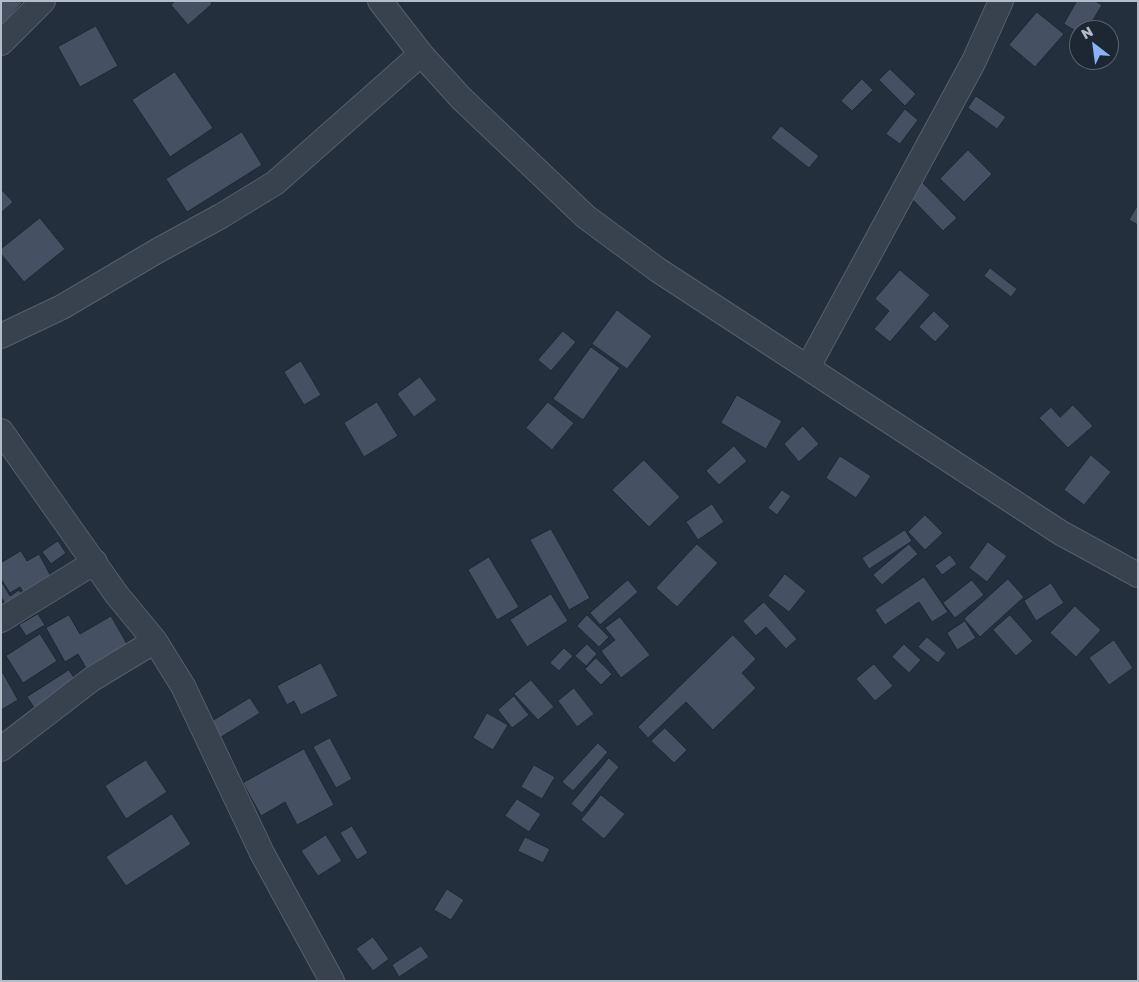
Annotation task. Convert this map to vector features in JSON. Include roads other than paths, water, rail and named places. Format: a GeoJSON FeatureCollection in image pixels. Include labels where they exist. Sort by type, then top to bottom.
{"type":"FeatureCollection","features":[{"type":"Feature","properties":{"kind":"street"},"geometry":{"type":"LineString","coordinates":[[1,43],[43,1]]}},
{"type":"Feature","properties":{"kind":"street"},"geometry":{"type":"LineString","coordinates":[[380,1],[421,54],[461,98],[586,217],[658,270],[1061,533],[1138,575]]}},
{"type":"Feature","properties":{"kind":"street"},"geometry":{"type":"LineString","coordinates":[[808,367],[974,61],[1001,1]]}},
{"type":"Feature","properties":{"kind":"street"},"geometry":{"type":"LineString","coordinates":[[1,336],[62,306],[156,251],[221,216],[274,183],[421,54]]}},
{"type":"Feature","properties":{"kind":"street"},"geometry":{"type":"LineString","coordinates":[[1,431],[118,595],[155,641],[183,686],[262,853],[332,981]]}},
{"type":"Feature","properties":{"kind":"street"},"geometry":{"type":"LineString","coordinates":[[1,620],[95,562]]}},
{"type":"Feature","properties":{"kind":"street"},"geometry":{"type":"LineString","coordinates":[[1,749],[92,679],[155,641]]}}]}
